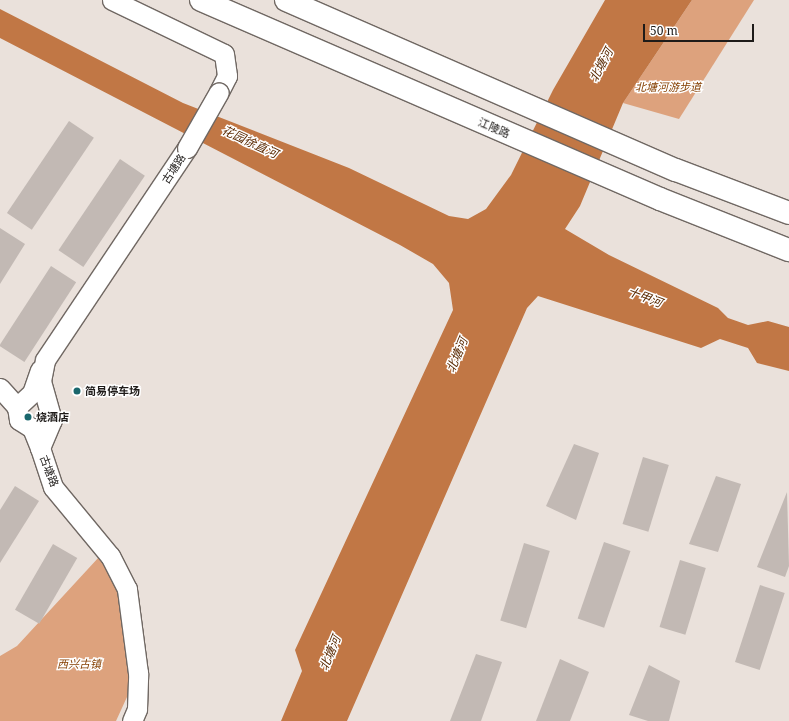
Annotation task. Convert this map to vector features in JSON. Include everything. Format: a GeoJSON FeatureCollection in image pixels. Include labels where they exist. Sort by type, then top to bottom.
{"type":"FeatureCollection","features":[{"type":"Feature","properties":{"kind":"main road","name":"江陵路"},"geometry":{"type":"LineString","coordinates":[[201,0],[660,199],[789,250]]}},
{"type":"Feature","properties":{"kind":"main road"},"geometry":{"type":"LineString","coordinates":[[286,0],[676,170],[789,213]]}},
{"type":"Feature","properties":{"kind":"street","name":"古塘路"},"geometry":{"type":"LineString","coordinates":[[112,0],[224,54],[228,76],[187,148],[45,360],[41,382],[52,420],[40,448],[53,487],[110,556],[127,589],[138,673],[137,709],[132,721]]}},
{"type":"Feature","properties":{"kind":"street"},"geometry":{"type":"LineString","coordinates":[[17,407],[32,393],[45,360]]}},
{"type":"Feature","properties":{"kind":"street"},"geometry":{"type":"LineString","coordinates":[[0,388],[17,407],[19,420],[32,428],[40,448]]}},
{"type":"Feature","properties":{"kind":"green space","name":"北塘河游步道"},"geometry":{"type":"Polygon","coordinates":[[[692,0],[754,0],[679,119],[623,103],[692,0]]]}},
{"type":"Feature","properties":{"kind":"green space","name":"西兴古镇"},"geometry":{"type":"Polygon","coordinates":[[[99,557],[133,617],[138,673],[116,721],[0,721],[0,656],[17,646],[99,557]]]}},
{"type":"Feature","properties":{"kind":"water"},"geometry":{"type":"Polygon","coordinates":[[[605,0],[692,0],[623,103],[580,206],[565,229],[609,255],[718,308],[728,318],[748,325],[768,321],[789,327],[789,371],[757,363],[748,348],[720,339],[701,348],[538,296],[527,308],[347,721],[281,721],[302,671],[295,650],[453,310],[449,283],[433,264],[400,245],[0,38],[0,9],[183,103],[349,168],[449,216],[468,219],[486,209],[511,175],[553,90],[605,0]]]}},
{"type":"Feature","properties":{"kind":"building"},"geometry":{"type":"Polygon","coordinates":[[[69,121],[94,138],[32,230],[7,213],[69,121]]]}},
{"type":"Feature","properties":{"kind":"building"},"geometry":{"type":"Polygon","coordinates":[[[120,159],[145,176],[83,267],[58,250],[120,159]]]}},
{"type":"Feature","properties":{"kind":"building"},"geometry":{"type":"Polygon","coordinates":[[[0,228],[25,244],[0,284],[0,228]]]}},
{"type":"Feature","properties":{"kind":"building"},"geometry":{"type":"Polygon","coordinates":[[[51,266],[76,282],[24,362],[0,346],[0,345],[51,266]]]}},
{"type":"Feature","properties":{"kind":"building"},"geometry":{"type":"Polygon","coordinates":[[[574,444],[599,453],[576,520],[546,506],[574,444]]]}},
{"type":"Feature","properties":{"kind":"building"},"geometry":{"type":"Polygon","coordinates":[[[643,457],[669,465],[648,532],[623,524],[643,457]]]}},
{"type":"Feature","properties":{"kind":"building"},"geometry":{"type":"Polygon","coordinates":[[[716,476],[741,484],[718,552],[689,544],[716,476]]]}},
{"type":"Feature","properties":{"kind":"building"},"geometry":{"type":"Polygon","coordinates":[[[15,486],[39,501],[0,563],[0,510],[15,486]]]}},
{"type":"Feature","properties":{"kind":"building"},"geometry":{"type":"Polygon","coordinates":[[[787,492],[789,566],[785,577],[757,567],[787,492]]]}},
{"type":"Feature","properties":{"kind":"building"},"geometry":{"type":"Polygon","coordinates":[[[604,542],[630,551],[604,628],[578,619],[604,542]]]}},
{"type":"Feature","properties":{"kind":"building"},"geometry":{"type":"Polygon","coordinates":[[[524,543],[550,551],[526,628],[500,620],[524,543]]]}},
{"type":"Feature","properties":{"kind":"building"},"geometry":{"type":"Polygon","coordinates":[[[53,544],[77,558],[39,624],[15,610],[53,544]]]}},
{"type":"Feature","properties":{"kind":"building"},"geometry":{"type":"Polygon","coordinates":[[[680,560],[706,568],[685,635],[660,627],[680,560]]]}},
{"type":"Feature","properties":{"kind":"building"},"geometry":{"type":"Polygon","coordinates":[[[760,585],[785,593],[760,670],[735,662],[760,585]]]}},
{"type":"Feature","properties":{"kind":"building"},"geometry":{"type":"Polygon","coordinates":[[[476,654],[502,662],[481,721],[450,721],[476,654]]]}},
{"type":"Feature","properties":{"kind":"building"},"geometry":{"type":"Polygon","coordinates":[[[560,659],[589,672],[570,721],[536,721],[560,659]]]}},
{"type":"Feature","properties":{"kind":"building"},"geometry":{"type":"Polygon","coordinates":[[[649,665],[680,681],[669,721],[648,721],[629,715],[649,665]]]}},
{"type":"Feature","properties":{"kind":"place","name":"简易停车场"},"geometry":{"type":"Point","coordinates":[77,391]}},
{"type":"Feature","properties":{"kind":"place","name":"烧酒店"},"geometry":{"type":"Point","coordinates":[28,417]}},
{"type":"Feature","properties":{"kind":"water label","name":"北塘河"},"geometry":{"type":"Point","coordinates":[601,65]}},
{"type":"Feature","properties":{"kind":"water label","name":"花园徐直河"},"geometry":{"type":"Point","coordinates":[250,142]}},
{"type":"Feature","properties":{"kind":"water label","name":"十甲河"},"geometry":{"type":"Point","coordinates":[645,297]}},
{"type":"Feature","properties":{"kind":"water label","name":"北塘河"},"geometry":{"type":"Point","coordinates":[457,355]}},
{"type":"Feature","properties":{"kind":"water label","name":"北塘河"},"geometry":{"type":"Point","coordinates":[330,653]}}]}
